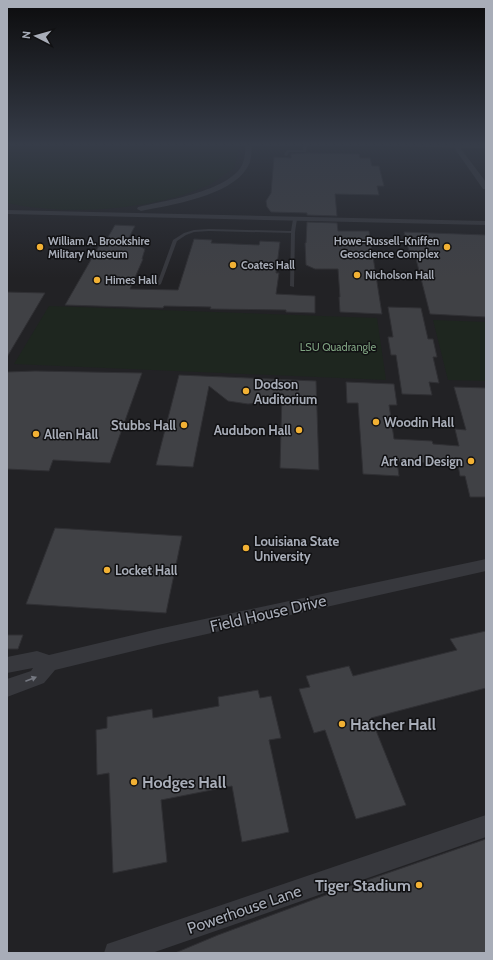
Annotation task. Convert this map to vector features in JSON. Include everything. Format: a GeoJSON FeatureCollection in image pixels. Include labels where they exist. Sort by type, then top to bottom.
{"type":"FeatureCollection","features":[{"type":"Feature","properties":{"kind":"street"},"geometry":{"type":"LineString","coordinates":[[107,215],[168,204],[199,195],[213,189]]}},
{"type":"Feature","properties":{"kind":"street"},"geometry":{"type":"LineString","coordinates":[[7,211],[20,213],[486,223]]}},
{"type":"Feature","properties":{"kind":"street","name":"Field House Drive"},"geometry":{"type":"LineString","coordinates":[[7,665],[38,659],[49,663],[158,637],[486,564]]}},
{"type":"Feature","properties":{"kind":"street"},"geometry":{"type":"LineString","coordinates":[[7,688],[37,677],[49,663]]}},
{"type":"Feature","properties":{"kind":"street","name":"Powerhouse Lane"},"geometry":{"type":"LineString","coordinates":[[116,953],[486,826]]}},
{"type":"Feature","properties":{"kind":"lane"},"geometry":{"type":"LineString","coordinates":[[292,286],[293,232],[295,219]]}},
{"type":"Feature","properties":{"kind":"lane"},"geometry":{"type":"LineString","coordinates":[[159,284],[176,240],[185,234],[194,231],[209,230],[293,232]]}},
{"type":"Feature","properties":{"kind":"shaded area","name":"Louisiana State University"},"geometry":{"type":"Polygon","coordinates":[[[7,189],[486,189],[486,953],[7,953],[7,189]]]}},
{"type":"Feature","properties":{"kind":"green space"},"geometry":{"type":"Polygon","coordinates":[[[7,189],[199,189],[171,198],[148,203],[100,209],[51,209],[7,203],[7,189]]]}},
{"type":"Feature","properties":{"kind":"green space","name":"LSU Quadrangle"},"geometry":{"type":"Polygon","coordinates":[[[49,306],[377,318],[386,380],[14,364],[49,306]]]}},
{"type":"Feature","properties":{"kind":"green space"},"geometry":{"type":"Polygon","coordinates":[[[433,320],[486,322],[486,381],[448,380],[433,320]]]}},
{"type":"Feature","properties":{"kind":"building"},"geometry":{"type":"Polygon","coordinates":[[[271,189],[378,189],[379,195],[335,194],[337,216],[271,212],[267,207],[266,201],[271,193],[271,189]]]}},
{"type":"Feature","properties":{"kind":"building","name":"Nicholson Hall"},"geometry":{"type":"Polygon","coordinates":[[[307,222],[337,223],[338,231],[369,231],[382,314],[340,312],[338,269],[315,269],[306,265],[305,243],[307,222]]]}},
{"type":"Feature","properties":{"kind":"building"},"geometry":{"type":"Polygon","coordinates":[[[115,225],[135,226],[125,245],[139,246],[145,249],[143,259],[130,289],[178,290],[194,239],[212,240],[211,243],[259,245],[260,241],[280,242],[276,273],[279,273],[276,294],[315,296],[315,313],[286,312],[286,310],[210,309],[211,307],[164,306],[163,308],[65,305],[100,244],[104,244],[115,225]]]}},
{"type":"Feature","properties":{"kind":"building"},"geometry":{"type":"Polygon","coordinates":[[[404,232],[486,235],[486,317],[430,314],[416,259],[411,259],[404,232]]]}},
{"type":"Feature","properties":{"kind":"building"},"geometry":{"type":"Polygon","coordinates":[[[7,292],[45,293],[7,357],[7,292]]]}},
{"type":"Feature","properties":{"kind":"building"},"geometry":{"type":"Polygon","coordinates":[[[388,307],[421,308],[428,339],[433,339],[437,357],[433,357],[439,383],[429,382],[432,395],[402,394],[396,355],[391,355],[388,337],[393,337],[388,307]]]}},
{"type":"Feature","properties":{"kind":"building"},"geometry":{"type":"Polygon","coordinates":[[[35,371],[142,373],[110,463],[53,460],[49,471],[7,469],[7,372],[35,371]]]}},
{"type":"Feature","properties":{"kind":"building"},"geometry":{"type":"Polygon","coordinates":[[[179,375],[316,381],[319,470],[280,468],[282,393],[259,403],[248,404],[228,401],[209,386],[193,467],[156,465],[179,375]]]}},
{"type":"Feature","properties":{"kind":"building"},"geometry":{"type":"Polygon","coordinates":[[[346,382],[394,384],[397,405],[389,405],[394,439],[432,441],[433,444],[459,446],[455,429],[466,430],[454,387],[486,388],[486,497],[470,497],[465,476],[460,476],[458,465],[397,461],[399,476],[363,474],[358,403],[347,403],[346,382]]]}},
{"type":"Feature","properties":{"kind":"building","name":"Locket Hall"},"geometry":{"type":"Polygon","coordinates":[[[55,528],[182,536],[166,613],[26,604],[55,528]]]}},
{"type":"Feature","properties":{"kind":"building","name":"Hatcher Hall"},"geometry":{"type":"Polygon","coordinates":[[[486,631],[486,688],[371,718],[406,805],[356,819],[325,730],[314,733],[299,689],[310,687],[306,676],[349,666],[353,676],[457,650],[450,639],[486,631]]]}},
{"type":"Feature","properties":{"kind":"building"},"geometry":{"type":"Polygon","coordinates":[[[7,635],[23,635],[18,649],[7,649],[7,635]]]}},
{"type":"Feature","properties":{"kind":"building","name":"Hodges Hall"},"geometry":{"type":"Polygon","coordinates":[[[258,690],[260,698],[271,696],[281,738],[269,740],[289,832],[242,842],[232,786],[161,800],[167,862],[113,873],[109,773],[97,775],[96,730],[107,728],[107,717],[152,709],[153,718],[219,706],[218,697],[258,690]]]}},
{"type":"Feature","properties":{"kind":"building","name":"Tiger Stadium"},"geometry":{"type":"Polygon","coordinates":[[[486,839],[486,953],[175,953],[218,935],[350,886],[486,839]]]}},
{"type":"Feature","properties":{"kind":"place","name":"William A. Brookshire Military Museum"},"geometry":{"type":"Point","coordinates":[40,247]}},
{"type":"Feature","properties":{"kind":"place","name":"Howe-Russell-Kniffen Geoscience Complex"},"geometry":{"type":"Point","coordinates":[447,247]}},
{"type":"Feature","properties":{"kind":"place","name":"Coates Hall"},"geometry":{"type":"Point","coordinates":[233,265]}},
{"type":"Feature","properties":{"kind":"place","name":"Nicholson Hall"},"geometry":{"type":"Point","coordinates":[357,275]}},
{"type":"Feature","properties":{"kind":"place","name":"Himes Hall"},"geometry":{"type":"Point","coordinates":[97,280]}},
{"type":"Feature","properties":{"kind":"place","name":"Dodson Auditorium"},"geometry":{"type":"Point","coordinates":[246,391]}},
{"type":"Feature","properties":{"kind":"place","name":"Woodin Hall"},"geometry":{"type":"Point","coordinates":[376,422]}},
{"type":"Feature","properties":{"kind":"place","name":"Stubbs Hall"},"geometry":{"type":"Point","coordinates":[184,425]}},
{"type":"Feature","properties":{"kind":"place","name":"Audubon Hall"},"geometry":{"type":"Point","coordinates":[299,430]}},
{"type":"Feature","properties":{"kind":"place","name":"Allen Hall"},"geometry":{"type":"Point","coordinates":[36,434]}},
{"type":"Feature","properties":{"kind":"place","name":"Art and Design"},"geometry":{"type":"Point","coordinates":[471,461]}},
{"type":"Feature","properties":{"kind":"place","name":"Louisiana State University"},"geometry":{"type":"Point","coordinates":[246,548]}},
{"type":"Feature","properties":{"kind":"place","name":"Locket Hall"},"geometry":{"type":"Point","coordinates":[107,570]}},
{"type":"Feature","properties":{"kind":"place","name":"Hatcher Hall"},"geometry":{"type":"Point","coordinates":[342,724]}},
{"type":"Feature","properties":{"kind":"place","name":"Hodges Hall"},"geometry":{"type":"Point","coordinates":[134,782]}},
{"type":"Feature","properties":{"kind":"place","name":"Tiger Stadium"},"geometry":{"type":"Point","coordinates":[419,885]}}]}
